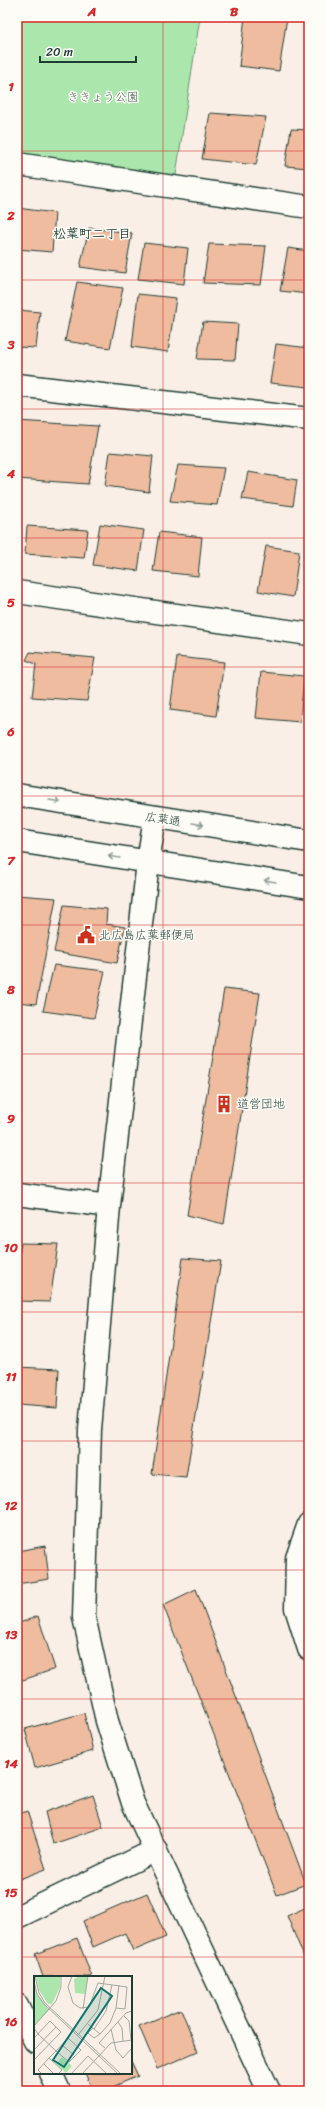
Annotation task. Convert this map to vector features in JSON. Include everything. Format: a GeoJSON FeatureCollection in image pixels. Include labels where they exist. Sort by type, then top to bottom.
{"type":"FeatureCollection","features":[{"type":"Feature","properties":{"kind":"street"},"geometry":{"type":"LineString","coordinates":[[17,164],[309,207]]}},
{"type":"Feature","properties":{"kind":"street"},"geometry":{"type":"LineString","coordinates":[[17,385],[309,419]]}},
{"type":"Feature","properties":{"kind":"street"},"geometry":{"type":"LineString","coordinates":[[17,592],[309,634]]}},
{"type":"Feature","properties":{"kind":"street","name":"広葉通"},"geometry":{"type":"LineString","coordinates":[[17,794],[309,841]]}},
{"type":"Feature","properties":{"kind":"street"},"geometry":{"type":"LineString","coordinates":[[155,817],[148,862],[109,1206],[90,1430],[84,1617],[107,1721],[133,1803],[269,2091]]}},
{"type":"Feature","properties":{"kind":"street"},"geometry":{"type":"LineString","coordinates":[[17,841],[309,886]]}},
{"type":"Feature","properties":{"kind":"street"},"geometry":{"type":"LineString","coordinates":[[17,1194],[109,1206]]}},
{"type":"Feature","properties":{"kind":"street"},"geometry":{"type":"LineString","coordinates":[[309,1524],[297,1558],[296,1608],[309,1649]]}},
{"type":"Feature","properties":{"kind":"street"},"geometry":{"type":"LineString","coordinates":[[17,1917],[156,1850]]}},
{"type":"Feature","properties":{"kind":"street"},"geometry":{"type":"LineString","coordinates":[[17,2005],[34,2039]]}},
{"type":"Feature","properties":{"kind":"street"},"geometry":{"type":"LineString","coordinates":[[51,2074],[58,2091]]}},
{"type":"Feature","properties":{"kind":"green space","name":"ききょう公園"},"geometry":{"type":"Polygon","coordinates":[[[17,17],[200,17],[174,188],[17,164],[17,17]]]}},
{"type":"Feature","properties":{"kind":"building"},"geometry":{"type":"Polygon","coordinates":[[[245,17],[287,17],[279,71],[239,66],[245,17]]]}},
{"type":"Feature","properties":{"kind":"building"},"geometry":{"type":"Polygon","coordinates":[[[210,113],[266,117],[256,165],[202,159],[210,113]]]}},
{"type":"Feature","properties":{"kind":"building"},"geometry":{"type":"Polygon","coordinates":[[[291,129],[309,130],[309,168],[285,166],[291,129]]]}},
{"type":"Feature","properties":{"kind":"building"},"geometry":{"type":"Polygon","coordinates":[[[17,208],[55,213],[52,252],[17,249],[17,208]]]}},
{"type":"Feature","properties":{"kind":"building"},"geometry":{"type":"Polygon","coordinates":[[[89,228],[132,233],[125,273],[80,267],[89,228]]]}},
{"type":"Feature","properties":{"kind":"building"},"geometry":{"type":"Polygon","coordinates":[[[144,243],[188,248],[184,284],[138,279],[144,243]]]}},
{"type":"Feature","properties":{"kind":"building"},"geometry":{"type":"Polygon","coordinates":[[[209,244],[266,246],[261,285],[203,283],[209,244]]]}},
{"type":"Feature","properties":{"kind":"building"},"geometry":{"type":"Polygon","coordinates":[[[288,248],[309,251],[309,294],[280,291],[288,248]]]}},
{"type":"Feature","properties":{"kind":"building"},"geometry":{"type":"Polygon","coordinates":[[[77,282],[123,288],[110,348],[65,341],[77,282]]]}},
{"type":"Feature","properties":{"kind":"building"},"geometry":{"type":"Polygon","coordinates":[[[138,294],[176,298],[168,352],[132,347],[138,294]]]}},
{"type":"Feature","properties":{"kind":"building"},"geometry":{"type":"Polygon","coordinates":[[[17,310],[40,312],[36,348],[17,347],[17,310]]]}},
{"type":"Feature","properties":{"kind":"building"},"geometry":{"type":"Polygon","coordinates":[[[203,322],[238,324],[235,360],[197,359],[203,322]]]}},
{"type":"Feature","properties":{"kind":"building"},"geometry":{"type":"Polygon","coordinates":[[[276,344],[309,348],[309,387],[270,383],[276,344]]]}},
{"type":"Feature","properties":{"kind":"building"},"geometry":{"type":"Polygon","coordinates":[[[17,421],[98,426],[88,484],[17,479],[17,421]]]}},
{"type":"Feature","properties":{"kind":"building"},"geometry":{"type":"Polygon","coordinates":[[[110,452],[153,456],[149,492],[105,486],[110,452]]]}},
{"type":"Feature","properties":{"kind":"building"},"geometry":{"type":"Polygon","coordinates":[[[178,465],[224,468],[217,505],[170,501],[178,465]]]}},
{"type":"Feature","properties":{"kind":"building"},"geometry":{"type":"Polygon","coordinates":[[[248,472],[297,480],[293,506],[242,499],[248,472]]]}},
{"type":"Feature","properties":{"kind":"building"},"geometry":{"type":"Polygon","coordinates":[[[100,524],[144,530],[138,571],[93,565],[100,524]]]}},
{"type":"Feature","properties":{"kind":"building"},"geometry":{"type":"Polygon","coordinates":[[[27,526],[88,530],[84,558],[25,554],[27,526]]]}},
{"type":"Feature","properties":{"kind":"building"},"geometry":{"type":"Polygon","coordinates":[[[159,532],[202,537],[198,576],[153,571],[159,532]]]}},
{"type":"Feature","properties":{"kind":"building"},"geometry":{"type":"Polygon","coordinates":[[[266,546],[299,551],[293,597],[258,591],[266,546]]]}},
{"type":"Feature","properties":{"kind":"building"},"geometry":{"type":"Polygon","coordinates":[[[30,652],[95,658],[87,701],[32,697],[36,664],[26,660],[30,652]]]}},
{"type":"Feature","properties":{"kind":"building"},"geometry":{"type":"Polygon","coordinates":[[[177,657],[224,662],[216,716],[170,710],[177,657]]]}},
{"type":"Feature","properties":{"kind":"building"},"geometry":{"type":"Polygon","coordinates":[[[261,672],[304,676],[300,722],[256,718],[261,672]]]}},
{"type":"Feature","properties":{"kind":"building"},"geometry":{"type":"Polygon","coordinates":[[[17,895],[56,898],[36,1004],[17,1002],[17,895]]]}},
{"type":"Feature","properties":{"kind":"building"},"geometry":{"type":"Polygon","coordinates":[[[64,905],[107,909],[106,924],[125,927],[117,963],[54,952],[64,905]]]}},
{"type":"Feature","properties":{"kind":"building"},"geometry":{"type":"Polygon","coordinates":[[[54,965],[105,971],[94,1018],[43,1011],[54,965]]]}},
{"type":"Feature","properties":{"kind":"building","name":"道営団地"},"geometry":{"type":"Polygon","coordinates":[[[224,989],[260,993],[224,1224],[187,1215],[224,989]]]}},
{"type":"Feature","properties":{"kind":"building"},"geometry":{"type":"Polygon","coordinates":[[[21,1243],[58,1244],[50,1302],[17,1301],[17,1268],[21,1243]]]}},
{"type":"Feature","properties":{"kind":"building"},"geometry":{"type":"Polygon","coordinates":[[[183,1258],[221,1261],[186,1477],[152,1474],[183,1258]]]}},
{"type":"Feature","properties":{"kind":"building"},"geometry":{"type":"Polygon","coordinates":[[[17,1367],[59,1369],[57,1408],[17,1405],[17,1367]]]}},
{"type":"Feature","properties":{"kind":"building"},"geometry":{"type":"Polygon","coordinates":[[[45,1546],[49,1579],[17,1584],[17,1551],[45,1546]]]}},
{"type":"Feature","properties":{"kind":"building"},"geometry":{"type":"Polygon","coordinates":[[[196,1589],[306,1884],[277,1895],[163,1605],[196,1589]]]}},
{"type":"Feature","properties":{"kind":"building"},"geometry":{"type":"Polygon","coordinates":[[[38,1616],[55,1669],[17,1682],[17,1624],[38,1616]]]}},
{"type":"Feature","properties":{"kind":"building"},"geometry":{"type":"Polygon","coordinates":[[[84,1713],[93,1751],[35,1768],[25,1729],[84,1713]]]}},
{"type":"Feature","properties":{"kind":"building"},"geometry":{"type":"Polygon","coordinates":[[[93,1795],[103,1827],[53,1844],[45,1812],[93,1795]]]}},
{"type":"Feature","properties":{"kind":"building"},"geometry":{"type":"Polygon","coordinates":[[[27,1811],[46,1869],[17,1880],[17,1815],[27,1811]]]}},
{"type":"Feature","properties":{"kind":"building"},"geometry":{"type":"Polygon","coordinates":[[[147,1893],[166,1937],[133,1951],[125,1933],[93,1947],[83,1921],[147,1893]]]}},
{"type":"Feature","properties":{"kind":"building"},"geometry":{"type":"Polygon","coordinates":[[[309,1906],[309,1969],[287,1916],[309,1906]]]}},
{"type":"Feature","properties":{"kind":"building"},"geometry":{"type":"Polygon","coordinates":[[[77,1938],[92,1976],[43,1976],[35,1954],[77,1938]]]}},
{"type":"Feature","properties":{"kind":"building"},"geometry":{"type":"Polygon","coordinates":[[[181,2009],[198,2051],[157,2069],[139,2026],[181,2009]]]}},
{"type":"Feature","properties":{"kind":"building"},"geometry":{"type":"Polygon","coordinates":[[[132,2063],[138,2076],[103,2091],[93,2091],[85,2074],[132,2074],[132,2063]]]}},
{"type":"Feature","properties":{"kind":"place","name":"北広島広葉郵便局"},"geometry":{"type":"Point","coordinates":[86,935]}},
{"type":"Feature","properties":{"kind":"place","name":"道営団地"},"geometry":{"type":"Point","coordinates":[224,1104]}},
{"type":"Feature","properties":{"kind":"district","name":"松葉町二丁目"},"geometry":{"type":"Point","coordinates":[92,233]}}]}
